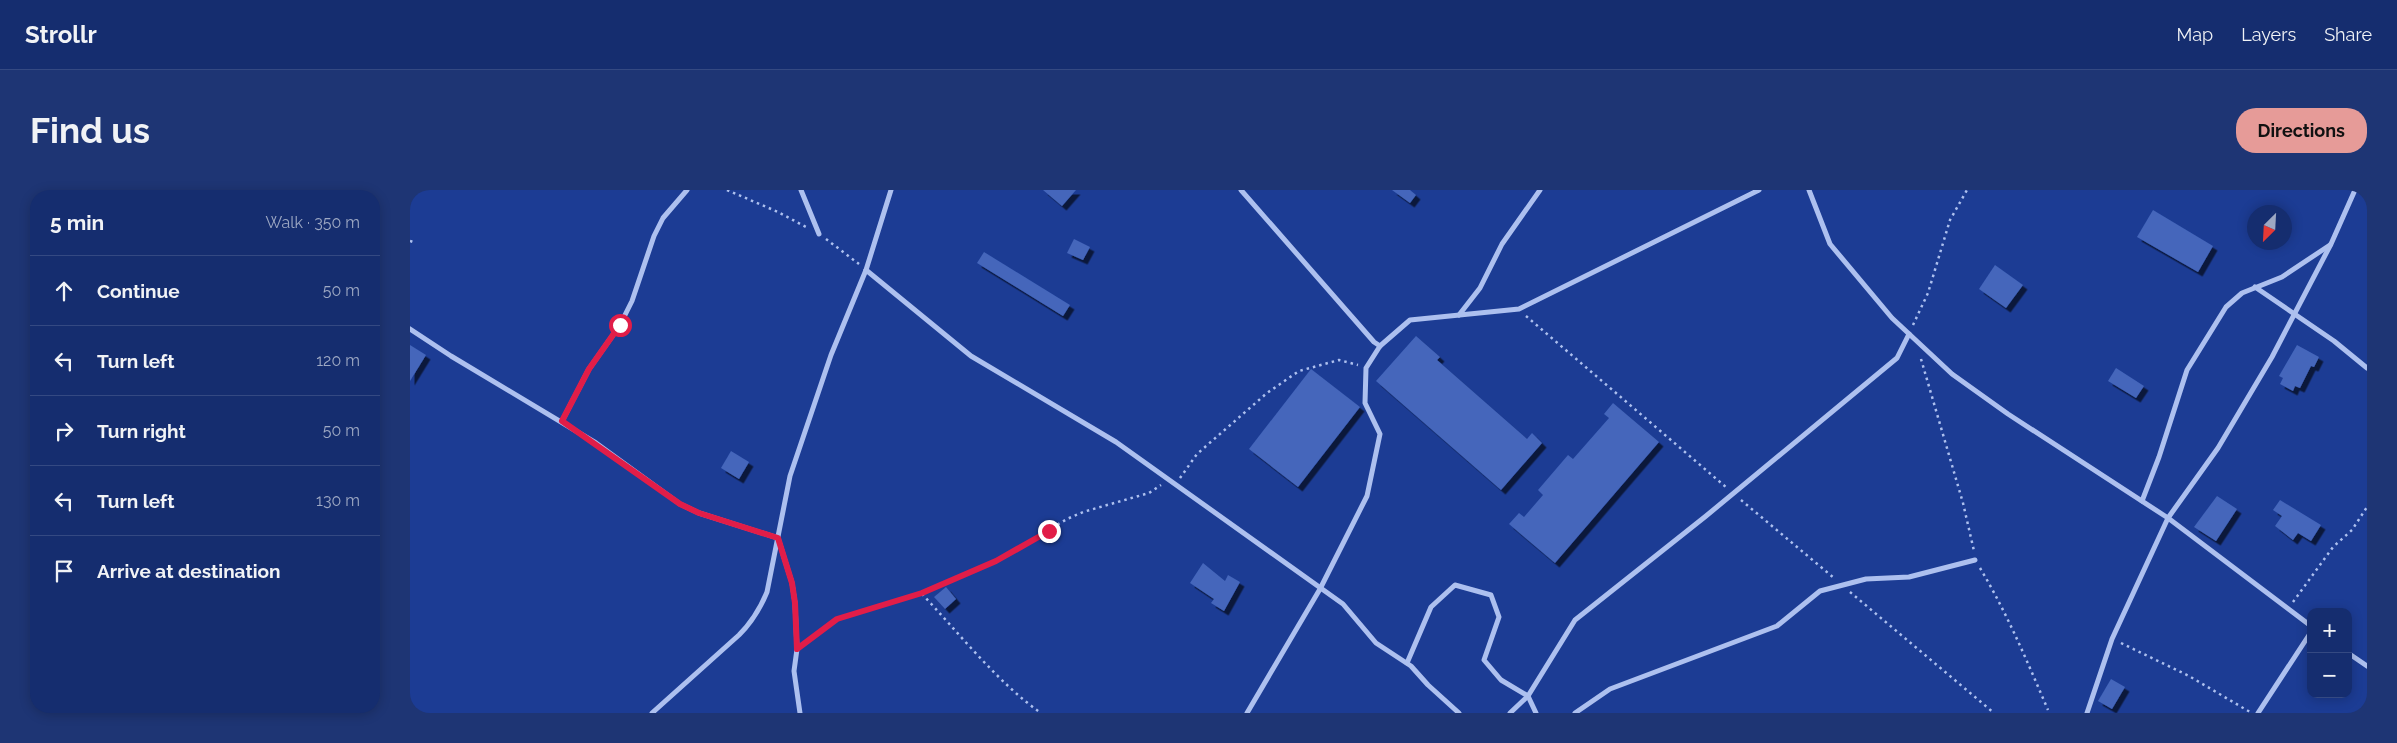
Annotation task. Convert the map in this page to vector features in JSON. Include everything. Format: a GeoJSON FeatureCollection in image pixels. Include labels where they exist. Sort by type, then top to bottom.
{"type":"FeatureCollection","features":[{"type":"Feature","properties":{"kind":"street"},"geometry":{"type":"LineString","coordinates":[[562,421],[589,369],[620,325],[632,301],[654,236],[664,218],[687,190]]}},
{"type":"Feature","properties":{"kind":"street"},"geometry":{"type":"LineString","coordinates":[[801,190],[819,234]]}},
{"type":"Feature","properties":{"kind":"street"},"geometry":{"type":"LineString","coordinates":[[652,713],[751,623],[767,592],[790,476],[810,413],[866,270],[891,190]]}},
{"type":"Feature","properties":{"kind":"street"},"geometry":{"type":"LineString","coordinates":[[1241,190],[1374,342],[1380,346]]}},
{"type":"Feature","properties":{"kind":"street"},"geometry":{"type":"LineString","coordinates":[[1459,315],[1480,288],[1502,244],[1540,190]]}},
{"type":"Feature","properties":{"kind":"street"},"geometry":{"type":"LineString","coordinates":[[1247,713],[1320,589],[1367,496],[1380,434],[1365,403],[1366,368],[1380,346],[1410,320],[1519,309],[1759,190]]}},
{"type":"Feature","properties":{"kind":"street"},"geometry":{"type":"LineString","coordinates":[[1809,190],[1830,244],[1864,286],[1908,334],[1952,374],[2008,414],[2168,518],[2307,623]]}},
{"type":"Feature","properties":{"kind":"street"},"geometry":{"type":"LineString","coordinates":[[2086,713],[2112,639],[2168,518],[2218,448],[2272,358],[2293,314],[2331,244],[2355,190]]}},
{"type":"Feature","properties":{"kind":"street"},"geometry":{"type":"LineString","coordinates":[[2142,501],[2192,360],[2226,308],[2242,293],[2282,277],[2331,244]]}},
{"type":"Feature","properties":{"kind":"street"},"geometry":{"type":"LineString","coordinates":[[866,270],[972,356],[1116,442],[1343,604],[1376,643],[1406,663],[1459,713]]}},
{"type":"Feature","properties":{"kind":"street"},"geometry":{"type":"LineString","coordinates":[[2254,287],[2334,341],[2367,368]]}},
{"type":"Feature","properties":{"kind":"street"},"geometry":{"type":"LineString","coordinates":[[410,328],[451,356],[562,421],[680,504],[699,513],[778,538]]}},
{"type":"Feature","properties":{"kind":"street"},"geometry":{"type":"LineString","coordinates":[[1510,713],[1528,696],[1575,620],[1733,494],[1897,358],[1908,334]]}},
{"type":"Feature","properties":{"kind":"street"},"geometry":{"type":"LineString","coordinates":[[778,538],[792,583],[795,603],[797,649],[794,671],[800,713]]}},
{"type":"Feature","properties":{"kind":"street"},"geometry":{"type":"LineString","coordinates":[[1575,713],[1610,689],[1777,626],[1820,591],[1866,579],[1909,577],[1975,560]]}},
{"type":"Feature","properties":{"kind":"street"},"geometry":{"type":"LineString","coordinates":[[1406,663],[1431,607],[1455,585],[1492,595],[1499,617],[1484,660],[1501,680],[1528,696],[1536,713]]}},
{"type":"Feature","properties":{"kind":"street"},"geometry":{"type":"LineString","coordinates":[[2258,713],[2307,638]]}},
{"type":"Feature","properties":{"kind":"street"},"geometry":{"type":"LineString","coordinates":[[2352,656],[2367,666]]}},
{"type":"Feature","properties":{"kind":"path"},"geometry":{"type":"LineString","coordinates":[[727,190],[778,212],[819,234],[866,270]]}},
{"type":"Feature","properties":{"kind":"path"},"geometry":{"type":"LineString","coordinates":[[1908,334],[1928,293],[1950,220],[1967,190]]}},
{"type":"Feature","properties":{"kind":"path"},"geometry":{"type":"LineString","coordinates":[[1519,309],[1733,494],[1994,713]]}},
{"type":"Feature","properties":{"kind":"path"},"geometry":{"type":"LineString","coordinates":[[1921,358],[1925,366],[1963,503],[1975,560],[1998,599],[2048,710]]}},
{"type":"Feature","properties":{"kind":"path"},"geometry":{"type":"LineString","coordinates":[[1175,485],[1197,454],[1267,393],[1299,371],[1339,360],[1366,368]]}},
{"type":"Feature","properties":{"kind":"path"},"geometry":{"type":"LineString","coordinates":[[797,649],[837,619],[922,593],[996,561],[1067,519],[1083,512],[1149,493],[1168,480]]}},
{"type":"Feature","properties":{"kind":"path"},"geometry":{"type":"LineString","coordinates":[[2289,608],[2322,562],[2352,530],[2367,507]]}},
{"type":"Feature","properties":{"kind":"path"},"geometry":{"type":"LineString","coordinates":[[922,593],[987,664],[1028,704],[1041,713]]}},
{"type":"Feature","properties":{"kind":"path"},"geometry":{"type":"LineString","coordinates":[[2112,639],[2189,676],[2251,713]]}},
{"type":"Feature","properties":{"kind":"building"},"geometry":{"type":"Polygon","coordinates":[[[1043,190],[1076,190],[1062,206],[1043,190]]]}},
{"type":"Feature","properties":{"kind":"building"},"geometry":{"type":"Polygon","coordinates":[[[1392,190],[1410,190],[1416,195],[1410,203],[1392,190]]]}},
{"type":"Feature","properties":{"kind":"building"},"geometry":{"type":"Polygon","coordinates":[[[2153,210],[2213,246],[2198,272],[2137,237],[2153,210]]]}},
{"type":"Feature","properties":{"kind":"building"},"geometry":{"type":"Polygon","coordinates":[[[1074,239],[1090,247],[1083,260],[1067,253],[1074,239]]]}},
{"type":"Feature","properties":{"kind":"building"},"geometry":{"type":"Polygon","coordinates":[[[984,252],[1070,305],[1063,316],[977,263],[984,252]]]}},
{"type":"Feature","properties":{"kind":"building"},"geometry":{"type":"Polygon","coordinates":[[[1995,265],[2023,285],[2006,308],[1979,289],[1995,265]]]}},
{"type":"Feature","properties":{"kind":"building"},"geometry":{"type":"Polygon","coordinates":[[[1416,336],[1440,357],[1437,360],[1527,439],[1532,433],[1542,443],[1501,490],[1376,381],[1416,336]]]}},
{"type":"Feature","properties":{"kind":"building"},"geometry":{"type":"Polygon","coordinates":[[[410,345],[426,355],[410,381],[410,345]]]}},
{"type":"Feature","properties":{"kind":"building"},"geometry":{"type":"Polygon","coordinates":[[[2297,345],[2319,357],[2314,367],[2311,366],[2300,388],[2295,386],[2293,391],[2280,384],[2283,378],[2279,376],[2297,345]]]}},
{"type":"Feature","properties":{"kind":"building"},"geometry":{"type":"Polygon","coordinates":[[[2116,368],[2144,386],[2136,398],[2108,381],[2116,368]]]}},
{"type":"Feature","properties":{"kind":"building"},"geometry":{"type":"Polygon","coordinates":[[[1311,369],[1360,407],[1298,487],[1249,449],[1311,369]]]}},
{"type":"Feature","properties":{"kind":"building"},"geometry":{"type":"Polygon","coordinates":[[[1613,403],[1659,442],[1555,563],[1509,524],[1519,513],[1524,517],[1543,495],[1538,490],[1568,455],[1573,459],[1609,418],[1604,414],[1613,403]]]}},
{"type":"Feature","properties":{"kind":"building"},"geometry":{"type":"Polygon","coordinates":[[[731,451],[749,462],[739,479],[721,468],[731,451]]]}},
{"type":"Feature","properties":{"kind":"building"},"geometry":{"type":"Polygon","coordinates":[[[2217,496],[2237,509],[2216,541],[2194,527],[2217,496]]]}},
{"type":"Feature","properties":{"kind":"building"},"geometry":{"type":"Polygon","coordinates":[[[2280,500],[2321,525],[2311,541],[2298,533],[2293,540],[2275,526],[2282,516],[2273,510],[2280,500]]]}},
{"type":"Feature","properties":{"kind":"building"},"geometry":{"type":"Polygon","coordinates":[[[1203,563],[1225,581],[1228,575],[1240,582],[1224,611],[1211,603],[1214,599],[1190,583],[1203,563]]]}},
{"type":"Feature","properties":{"kind":"building"},"geometry":{"type":"Polygon","coordinates":[[[946,587],[956,599],[945,609],[934,597],[946,587]]]}},
{"type":"Feature","properties":{"kind":"building"},"geometry":{"type":"Polygon","coordinates":[[[2111,679],[2125,687],[2112,709],[2098,701],[2111,679]]]}},
{"type":"Feature","properties":{"kind":"route"},"geometry":{"type":"LineString","coordinates":[[620,325],[604,345],[589,369],[562,421],[596,443],[666,496],[680,504],[699,513],[778,538],[792,583],[797,649],[817,632],[837,619],[922,593],[996,561],[1024,547],[1049,531]]}}]}
